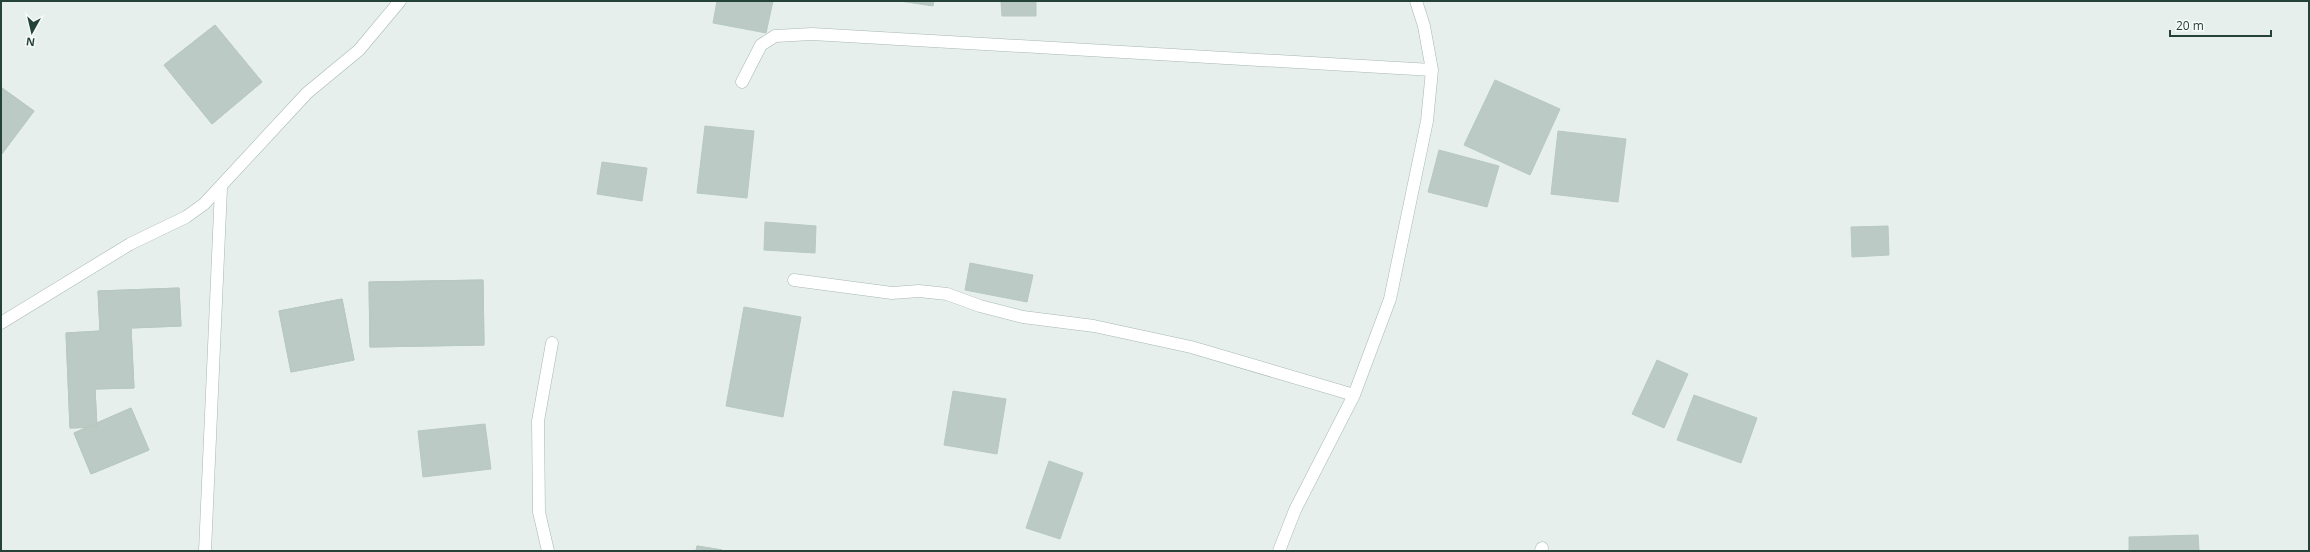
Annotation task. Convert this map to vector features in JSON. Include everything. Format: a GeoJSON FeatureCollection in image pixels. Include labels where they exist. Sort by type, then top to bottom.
{"type":"FeatureCollection","features":[{"type":"Feature","properties":{"kind":"street"},"geometry":{"type":"LineString","coordinates":[[1,323],[130,244],[186,217],[221,188],[263,138],[307,94],[358,50],[400,1]]}},
{"type":"Feature","properties":{"kind":"street"},"geometry":{"type":"LineString","coordinates":[[1279,551],[1295,510],[1354,395],[1390,299],[1428,121],[1432,70],[1424,26],[1416,1]]}},
{"type":"Feature","properties":{"kind":"street"},"geometry":{"type":"LineString","coordinates":[[742,82],[761,45],[775,36],[812,34],[1432,70]]}},
{"type":"Feature","properties":{"kind":"street"},"geometry":{"type":"LineString","coordinates":[[205,551],[221,188]]}},
{"type":"Feature","properties":{"kind":"street"},"geometry":{"type":"LineString","coordinates":[[794,280],[892,293],[919,291],[947,294],[980,306],[1023,317],[1094,326],[1191,347],[1354,395]]}},
{"type":"Feature","properties":{"kind":"street"},"geometry":{"type":"LineString","coordinates":[[548,551],[539,512],[538,421],[552,343]]}},
{"type":"Feature","properties":{"kind":"building"},"geometry":{"type":"Polygon","coordinates":[[[717,1],[773,1],[766,33],[713,23],[717,1]]]}},
{"type":"Feature","properties":{"kind":"building"},"geometry":{"type":"Polygon","coordinates":[[[900,1],[934,1],[933,6],[900,1]]]}},
{"type":"Feature","properties":{"kind":"building"},"geometry":{"type":"Polygon","coordinates":[[[1001,1],[1036,1],[1036,16],[1002,16],[1001,1]]]}},
{"type":"Feature","properties":{"kind":"building"},"geometry":{"type":"Polygon","coordinates":[[[215,25],[262,82],[212,124],[164,65],[215,25]]]}},
{"type":"Feature","properties":{"kind":"building"},"geometry":{"type":"Polygon","coordinates":[[[215,25],[262,82],[212,124],[164,65],[215,25]]]}},
{"type":"Feature","properties":{"kind":"building"},"geometry":{"type":"Polygon","coordinates":[[[1495,80],[1560,109],[1530,175],[1464,145],[1495,80]]]}},
{"type":"Feature","properties":{"kind":"building"},"geometry":{"type":"Polygon","coordinates":[[[2,88],[34,111],[1,155],[1,90],[2,88]]]}},
{"type":"Feature","properties":{"kind":"building"},"geometry":{"type":"Polygon","coordinates":[[[2,88],[34,111],[1,155],[1,90],[2,88]]]}},
{"type":"Feature","properties":{"kind":"building"},"geometry":{"type":"Polygon","coordinates":[[[705,126],[754,131],[747,198],[697,193],[705,126]]]}},
{"type":"Feature","properties":{"kind":"building"},"geometry":{"type":"Polygon","coordinates":[[[1558,131],[1626,139],[1618,202],[1551,194],[1558,131]]]}},
{"type":"Feature","properties":{"kind":"building"},"geometry":{"type":"Polygon","coordinates":[[[1439,150],[1499,166],[1487,207],[1428,192],[1439,150]]]}},
{"type":"Feature","properties":{"kind":"building"},"geometry":{"type":"Polygon","coordinates":[[[602,162],[647,168],[642,201],[597,194],[602,162]]]}},
{"type":"Feature","properties":{"kind":"building"},"geometry":{"type":"Polygon","coordinates":[[[765,222],[816,226],[815,253],[764,250],[765,222]]]}},
{"type":"Feature","properties":{"kind":"building"},"geometry":{"type":"Polygon","coordinates":[[[1888,226],[1889,255],[1852,257],[1851,227],[1888,226]]]}},
{"type":"Feature","properties":{"kind":"building"},"geometry":{"type":"Polygon","coordinates":[[[970,263],[1033,275],[1027,302],[965,290],[970,263]]]}},
{"type":"Feature","properties":{"kind":"building"},"geometry":{"type":"Polygon","coordinates":[[[483,280],[484,345],[370,347],[369,282],[483,280]]]}},
{"type":"Feature","properties":{"kind":"building"},"geometry":{"type":"Polygon","coordinates":[[[483,280],[484,345],[370,347],[369,282],[483,280]]]}},
{"type":"Feature","properties":{"kind":"building"},"geometry":{"type":"Polygon","coordinates":[[[179,288],[181,326],[131,328],[134,388],[95,389],[97,427],[70,428],[66,333],[100,331],[98,291],[179,288]]]}},
{"type":"Feature","properties":{"kind":"building"},"geometry":{"type":"Polygon","coordinates":[[[179,288],[181,326],[131,328],[134,388],[95,389],[97,427],[70,428],[66,333],[100,331],[98,291],[179,288]]]}},
{"type":"Feature","properties":{"kind":"building"},"geometry":{"type":"Polygon","coordinates":[[[342,299],[354,360],[291,372],[279,311],[342,299]]]}},
{"type":"Feature","properties":{"kind":"building"},"geometry":{"type":"Polygon","coordinates":[[[342,299],[354,360],[291,372],[279,311],[342,299]]]}},
{"type":"Feature","properties":{"kind":"building"},"geometry":{"type":"Polygon","coordinates":[[[744,307],[801,317],[783,417],[726,406],[744,307]]]}},
{"type":"Feature","properties":{"kind":"building"},"geometry":{"type":"Polygon","coordinates":[[[1657,360],[1688,374],[1664,428],[1632,414],[1657,360]]]}},
{"type":"Feature","properties":{"kind":"building"},"geometry":{"type":"Polygon","coordinates":[[[953,391],[1006,399],[997,454],[944,445],[953,391]]]}},
{"type":"Feature","properties":{"kind":"building"},"geometry":{"type":"Polygon","coordinates":[[[1694,395],[1757,418],[1741,463],[1677,440],[1694,395]]]}},
{"type":"Feature","properties":{"kind":"building"},"geometry":{"type":"Polygon","coordinates":[[[131,408],[149,450],[91,474],[74,433],[131,408]]]}},
{"type":"Feature","properties":{"kind":"building"},"geometry":{"type":"Polygon","coordinates":[[[131,408],[149,450],[91,474],[74,433],[131,408]]]}},
{"type":"Feature","properties":{"kind":"building"},"geometry":{"type":"Polygon","coordinates":[[[485,424],[491,469],[423,477],[418,431],[485,424]]]}},
{"type":"Feature","properties":{"kind":"building"},"geometry":{"type":"Polygon","coordinates":[[[1049,461],[1083,473],[1060,539],[1026,528],[1049,461]]]}},
{"type":"Feature","properties":{"kind":"building"},"geometry":{"type":"Polygon","coordinates":[[[2198,535],[2199,551],[2129,551],[2129,537],[2198,535]]]}},
{"type":"Feature","properties":{"kind":"building"},"geometry":{"type":"Polygon","coordinates":[[[697,546],[722,550],[722,551],[696,551],[697,546]]]}},
{"type":"Feature","properties":{"kind":"building"},"geometry":{"type":"Polygon","coordinates":[[[697,546],[722,550],[722,551],[696,551],[697,546]]]}}]}
